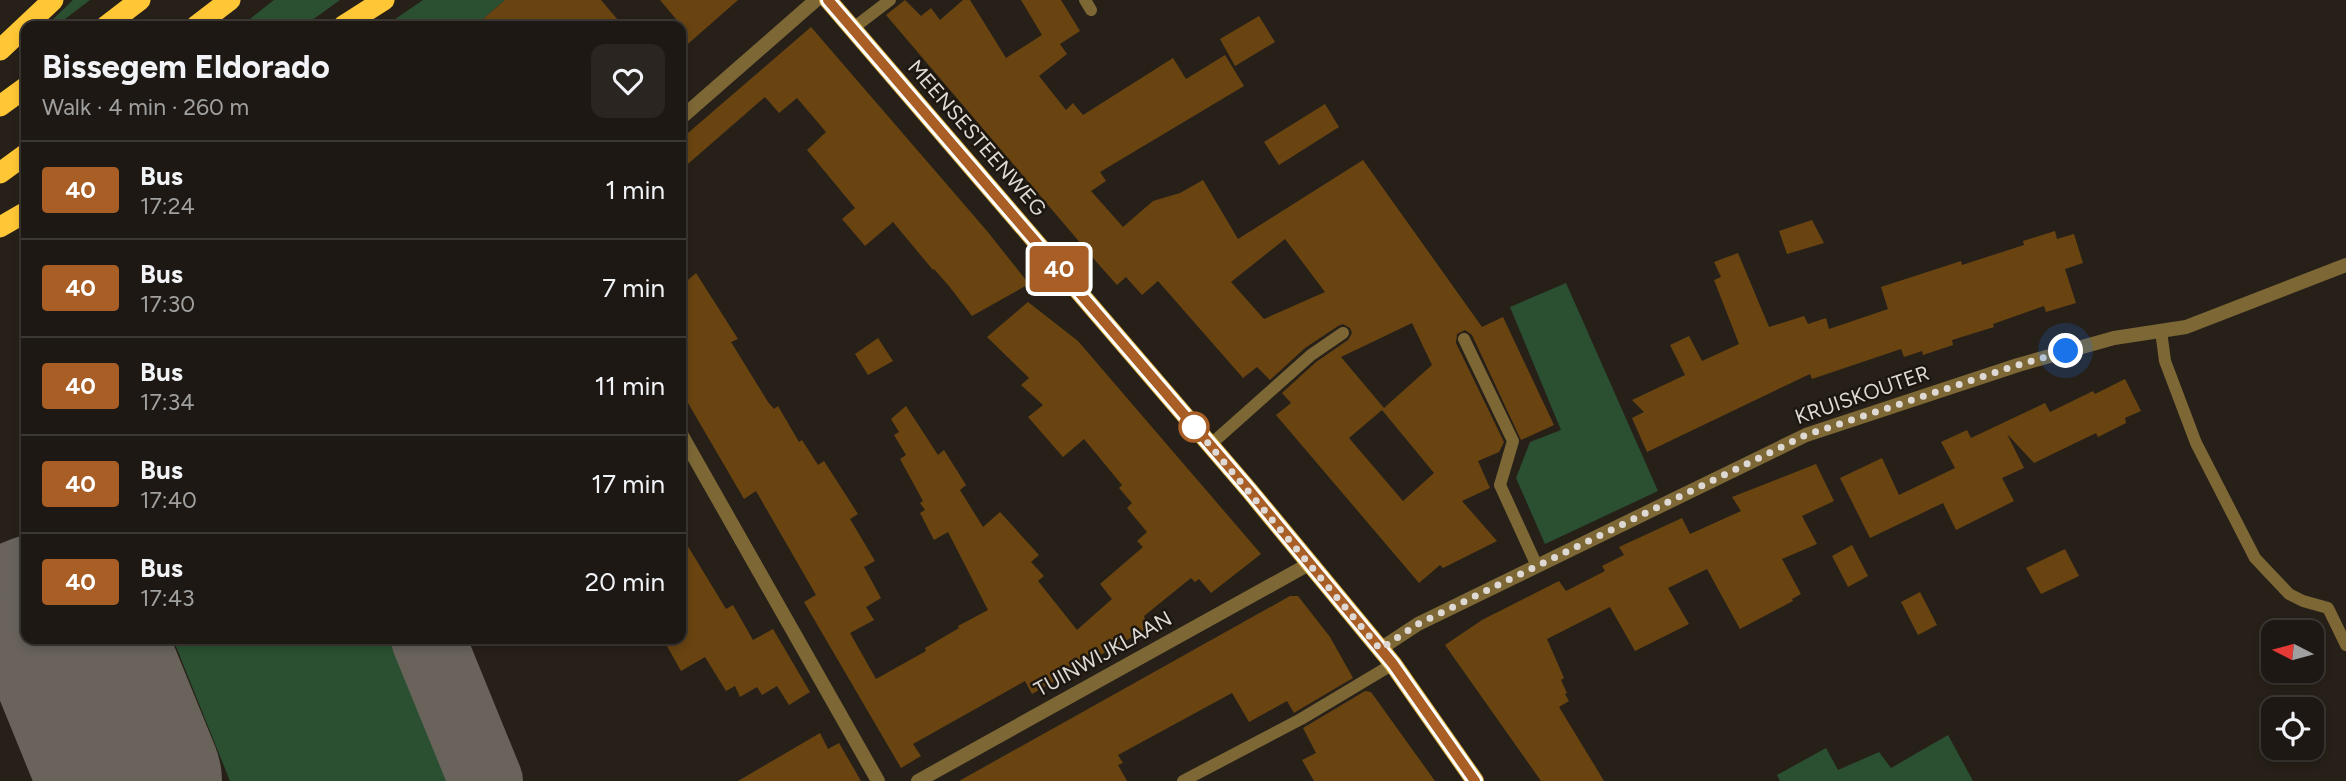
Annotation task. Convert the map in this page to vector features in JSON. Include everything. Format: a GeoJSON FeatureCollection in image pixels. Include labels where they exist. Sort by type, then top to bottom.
{"type":"FeatureCollection","features":[{"type":"Feature","properties":{"kind":"highway"},"geometry":{"type":"LineString","coordinates":[[31,21],[53,0]]}},
{"type":"Feature","properties":{"kind":"highway"},"geometry":{"type":"LineString","coordinates":[[113,21],[140,0]]}},
{"type":"Feature","properties":{"kind":"highway"},"geometry":{"type":"LineString","coordinates":[[203,21],[230,0]]}},
{"type":"Feature","properties":{"kind":"highway"},"geometry":{"type":"LineString","coordinates":[[351,21],[384,0]]}},
{"type":"Feature","properties":{"kind":"highway"},"geometry":{"type":"LineString","coordinates":[[0,50],[21,30]]}},
{"type":"Feature","properties":{"kind":"highway"},"geometry":{"type":"LineString","coordinates":[[0,106],[21,91]]}},
{"type":"Feature","properties":{"kind":"highway"},"geometry":{"type":"LineString","coordinates":[[0,173],[21,158]]}},
{"type":"Feature","properties":{"kind":"highway"},"geometry":{"type":"LineString","coordinates":[[0,227],[21,215]]}},
{"type":"Feature","properties":{"kind":"main road","name":"MEENSESTEENWEG"},"geometry":{"type":"LineString","coordinates":[[828,0],[1210,445],[1387,657],[1475,781]]}},
{"type":"Feature","properties":{"kind":"street"},"geometry":{"type":"LineString","coordinates":[[686,114],[816,0]]}},
{"type":"Feature","properties":{"kind":"street","name":"KRUISKOUTER"},"geometry":{"type":"LineString","coordinates":[[1387,657],[1418,624],[1806,435],[2018,365],[2114,338],[2186,327],[2346,265]]}},
{"type":"Feature","properties":{"kind":"street"},"geometry":{"type":"LineString","coordinates":[[686,443],[878,781]]}},
{"type":"Feature","properties":{"kind":"street","name":"TUINWIJKLAAN"},"geometry":{"type":"LineString","coordinates":[[918,781],[1309,564]]}},
{"type":"Feature","properties":{"kind":"lane"},"geometry":{"type":"LineString","coordinates":[[852,29],[890,0]]}},
{"type":"Feature","properties":{"kind":"lane"},"geometry":{"type":"LineString","coordinates":[[2161,331],[2165,361],[2196,443],[2255,558],[2289,594],[2328,608],[2346,645]]}},
{"type":"Feature","properties":{"kind":"lane"},"geometry":{"type":"LineString","coordinates":[[1210,445],[1311,355],[1343,333]]}},
{"type":"Feature","properties":{"kind":"lane"},"geometry":{"type":"LineString","coordinates":[[1464,339],[1513,441],[1500,485],[1537,566]]}},
{"type":"Feature","properties":{"kind":"lane"},"geometry":{"type":"LineString","coordinates":[[1183,781],[1301,719],[1387,657]]}},
{"type":"Feature","properties":{"kind":"green space"},"geometry":{"type":"Polygon","coordinates":[[[73,0],[90,0],[63,21],[51,21],[73,0]]]}},
{"type":"Feature","properties":{"kind":"green space"},"geometry":{"type":"Polygon","coordinates":[[[274,0],[340,0],[311,21],[247,21],[274,0]]]}},
{"type":"Feature","properties":{"kind":"green space"},"geometry":{"type":"Polygon","coordinates":[[[423,0],[505,0],[481,21],[392,21],[423,0]]]}},
{"type":"Feature","properties":{"kind":"green space"},"geometry":{"type":"Polygon","coordinates":[[[1566,283],[1658,491],[1545,544],[1516,478],[1530,442],[1561,430],[1510,307],[1566,283]]]}},
{"type":"Feature","properties":{"kind":"green space"},"geometry":{"type":"Polygon","coordinates":[[[175,644],[406,644],[462,781],[230,781],[175,644]]]}},
{"type":"Feature","properties":{"kind":"green space"},"geometry":{"type":"Polygon","coordinates":[[[1948,735],[1973,781],[1780,781],[1777,775],[1826,748],[1838,770],[1879,752],[1891,768],[1948,735]]]}},
{"type":"Feature","properties":{"kind":"building"},"geometry":{"type":"Polygon","coordinates":[[[505,0],[601,0],[619,21],[481,21],[505,0]]]}},
{"type":"Feature","properties":{"kind":"building"},"geometry":{"type":"Polygon","coordinates":[[[660,0],[738,0],[686,46],[686,21],[678,21],[660,0]]]}},
{"type":"Feature","properties":{"kind":"building"},"geometry":{"type":"Polygon","coordinates":[[[905,0],[921,16],[931,8],[940,20],[963,0],[970,0],[1006,58],[1042,35],[1021,0],[1061,0],[1080,31],[1060,44],[1067,54],[1039,76],[1066,110],[1073,103],[1083,115],[1173,58],[1186,79],[1225,55],[1244,86],[1100,172],[1106,181],[1091,191],[1123,227],[1153,201],[1180,193],[1203,180],[1238,239],[1363,160],[1482,327],[1503,317],[1554,425],[1521,440],[1472,335],[1465,330],[1457,334],[1456,343],[1504,442],[1499,452],[1478,461],[1490,488],[1462,501],[1497,541],[1443,568],[1440,565],[1419,583],[1276,415],[1291,403],[1282,393],[1316,362],[1348,340],[1352,333],[1350,328],[1343,324],[1338,326],[1305,348],[1270,380],[1257,367],[1243,378],[1158,281],[1142,295],[1126,277],[1117,285],[886,15],[905,0]],[[1285,239],[1231,282],[1264,319],[1325,292],[1285,239]],[[1412,323],[1341,357],[1384,408],[1432,365],[1412,323]],[[1382,410],[1349,438],[1403,501],[1434,473],[1382,410]]]}},
{"type":"Feature","properties":{"kind":"building"},"geometry":{"type":"Polygon","coordinates":[[[1259,16],[1275,42],[1235,66],[1220,39],[1259,16]]]}},
{"type":"Feature","properties":{"kind":"building"},"geometry":{"type":"Polygon","coordinates":[[[811,27],[987,231],[1029,284],[972,316],[893,222],[865,246],[842,219],[855,208],[807,150],[826,132],[797,98],[779,113],[765,97],[686,166],[686,135],[811,27]]]}},
{"type":"Feature","properties":{"kind":"building"},"geometry":{"type":"Polygon","coordinates":[[[1325,104],[1339,127],[1279,165],[1264,142],[1325,104]]]}},
{"type":"Feature","properties":{"kind":"building"},"geometry":{"type":"Polygon","coordinates":[[[1812,220],[1824,243],[1787,254],[1779,231],[1812,220]]]}},
{"type":"Feature","properties":{"kind":"building"},"geometry":{"type":"Polygon","coordinates":[[[2055,231],[2057,239],[2074,234],[2083,263],[2065,269],[2076,303],[2046,312],[2044,306],[1993,324],[1994,327],[1952,340],[1953,345],[1923,355],[1922,351],[1904,357],[1901,349],[1812,379],[1810,374],[1647,452],[1632,418],[1644,412],[1632,400],[1685,375],[1670,345],[1689,336],[1702,361],[1739,344],[1714,280],[1721,277],[1714,262],[1738,253],[1769,327],[1804,316],[1808,324],[1826,318],[1829,329],[1888,309],[1881,287],[1961,261],[1962,265],[2024,245],[2023,241],[2055,231]]]}},
{"type":"Feature","properties":{"kind":"building"},"geometry":{"type":"Polygon","coordinates":[[[696,273],[738,339],[731,342],[768,402],[774,409],[778,406],[799,442],[802,440],[818,465],[824,461],[858,514],[850,519],[875,561],[864,567],[881,598],[866,607],[874,620],[850,633],[876,679],[926,651],[925,648],[959,628],[958,626],[988,610],[948,532],[934,540],[920,513],[925,510],[920,503],[923,501],[900,459],[906,455],[894,435],[899,432],[891,419],[906,406],[938,455],[944,450],[966,485],[960,490],[983,527],[1000,512],[1039,555],[1031,562],[1044,576],[1038,581],[1077,630],[1112,599],[1100,584],[1143,547],[1137,541],[1147,532],[1127,508],[1132,503],[1119,488],[1122,485],[1084,439],[1063,457],[1028,417],[1043,405],[1021,385],[1029,378],[987,337],[1028,302],[1078,341],[1261,554],[1211,593],[1199,579],[1195,582],[1191,578],[1144,616],[1148,628],[1032,694],[1025,681],[913,744],[921,756],[901,768],[804,602],[816,595],[756,491],[744,499],[686,400],[686,282],[696,273]]]}},
{"type":"Feature","properties":{"kind":"building"},"geometry":{"type":"Polygon","coordinates":[[[878,338],[893,361],[868,375],[855,354],[878,338]]]}},
{"type":"Feature","properties":{"kind":"building"},"geometry":{"type":"Polygon","coordinates":[[[2125,379],[2141,411],[2125,418],[2126,423],[2098,437],[2096,433],[2034,463],[2007,434],[2024,468],[2002,478],[2014,501],[1956,530],[1943,503],[1870,538],[1840,478],[1882,458],[1899,495],[1955,468],[1941,442],[1967,430],[1971,438],[2045,403],[2050,412],[2125,379]]]}},
{"type":"Feature","properties":{"kind":"building"},"geometry":{"type":"Polygon","coordinates":[[[1816,464],[1834,501],[1802,516],[1817,544],[1782,559],[1801,594],[1792,599],[1793,601],[1740,629],[1707,569],[1668,588],[1689,624],[1635,651],[1610,607],[1547,639],[1564,678],[1561,680],[1569,701],[1559,707],[1604,781],[1541,781],[1445,645],[1482,620],[1559,581],[1566,591],[1605,571],[1602,566],[1624,555],[1619,547],[1682,518],[1690,534],[1741,511],[1732,497],[1816,464]]]}},
{"type":"Feature","properties":{"kind":"building"},"geometry":{"type":"Polygon","coordinates":[[[686,543],[726,609],[733,605],[753,640],[773,629],[810,692],[789,705],[777,686],[762,695],[757,687],[740,697],[735,686],[726,691],[705,657],[681,671],[666,644],[686,644],[686,543]]]}},
{"type":"Feature","properties":{"kind":"building"},"geometry":{"type":"Polygon","coordinates":[[[1852,545],[1868,576],[1848,587],[1832,556],[1852,545]]]}},
{"type":"Feature","properties":{"kind":"building"},"geometry":{"type":"Polygon","coordinates":[[[2065,549],[2079,576],[2041,594],[2026,568],[2065,549]]]}},
{"type":"Feature","properties":{"kind":"building"},"geometry":{"type":"Polygon","coordinates":[[[1920,592],[1937,625],[1918,635],[1901,602],[1920,592]]]}},
{"type":"Feature","properties":{"kind":"building"},"geometry":{"type":"Polygon","coordinates":[[[1290,596],[1298,596],[1330,637],[1353,678],[1294,713],[1287,701],[1249,722],[1232,693],[1118,755],[1123,763],[1118,765],[1127,781],[959,781],[1290,596]]]}},
{"type":"Feature","properties":{"kind":"building"},"geometry":{"type":"Polygon","coordinates":[[[1365,691],[1371,692],[1435,781],[1314,781],[1302,760],[1316,753],[1303,728],[1365,691]]]}},
{"type":"Feature","properties":{"kind":"building"},"geometry":{"type":"Polygon","coordinates":[[[820,733],[828,749],[839,743],[861,781],[738,781],[820,733]]]}},
{"type":"Feature","properties":{"kind":"taxiway"},"geometry":{"type":"LineString","coordinates":[[0,584],[21,575]]}},
{"type":"Feature","properties":{"kind":"taxiway"},"geometry":{"type":"LineString","coordinates":[[76,644],[78,651]]}},
{"type":"Feature","properties":{"kind":"taxiway"},"geometry":{"type":"LineString","coordinates":[[430,644],[486,781]]}},
{"type":"Feature","properties":{"kind":"runway"},"geometry":{"type":"LineString","coordinates":[[78,651],[131,781]]}},
{"type":"Feature","properties":{"kind":"bus line","name":"40"},"geometry":{"type":"LineString","coordinates":[[828,0],[1249,490],[1393,664],[1475,781]]}},
{"type":"Feature","properties":{"kind":"route"},"geometry":{"type":"LineString","coordinates":[[1194,427],[1193,425],[1380,649],[1418,624],[1806,435],[2066,351]]}}]}
